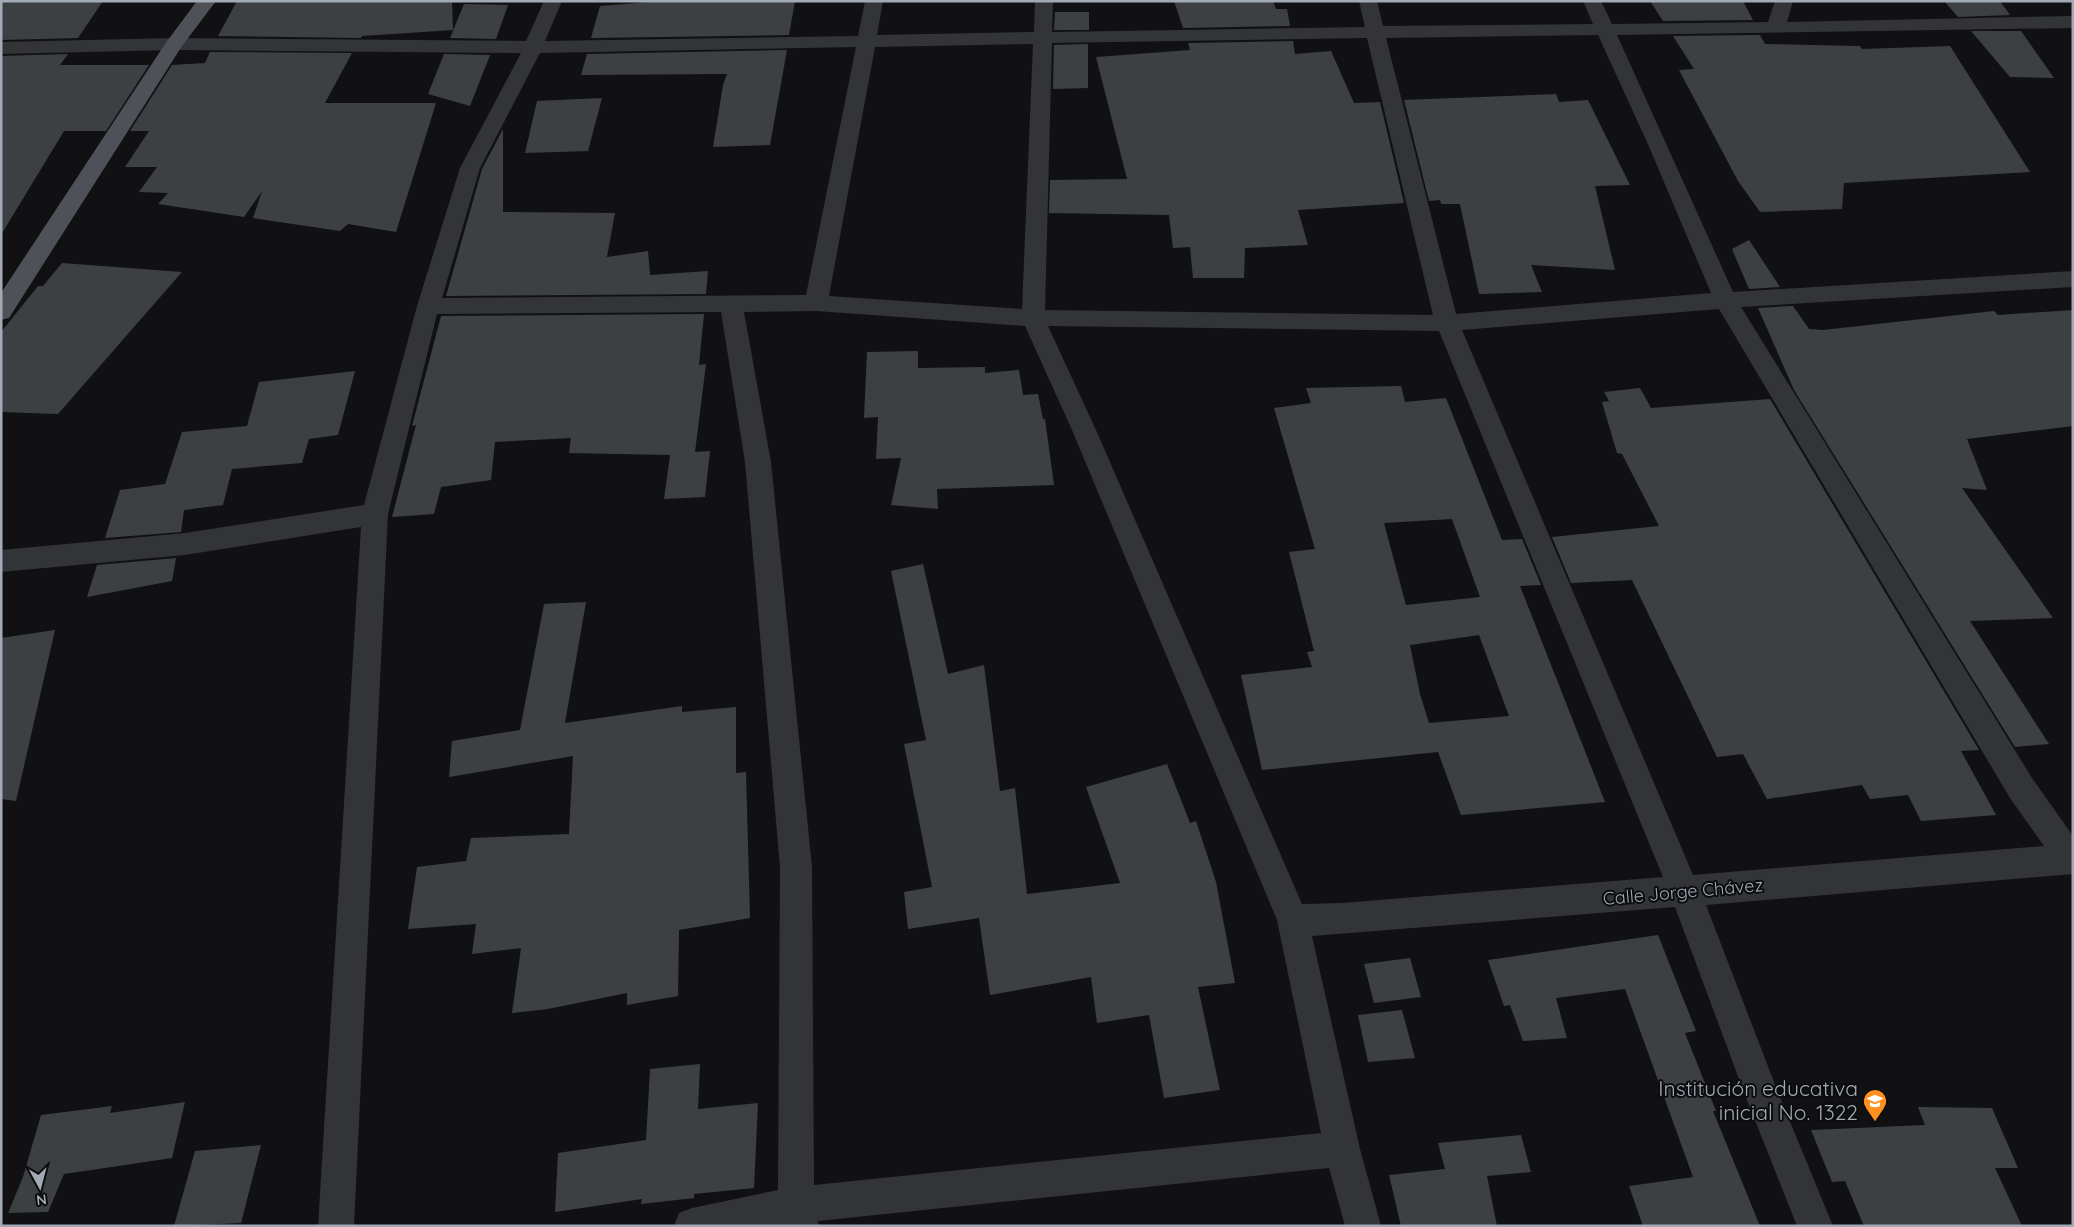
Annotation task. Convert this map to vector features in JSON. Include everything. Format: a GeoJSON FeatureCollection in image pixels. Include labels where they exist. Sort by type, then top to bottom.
{"type":"FeatureCollection","features":[{"type":"Feature","properties":{"kind":"main road"},"geometry":{"type":"LineString","coordinates":[[1,312],[174,44],[207,1]]}},
{"type":"Feature","properties":{"kind":"street"},"geometry":{"type":"LineString","coordinates":[[336,1226],[374,514],[428,306],[470,168],[533,47],[553,1]]}},
{"type":"Feature","properties":{"kind":"street"},"geometry":{"type":"LineString","coordinates":[[816,303],[874,1]]}},
{"type":"Feature","properties":{"kind":"street"},"geometry":{"type":"LineString","coordinates":[[1044,1],[1033,318],[1084,430],[1293,920],[1342,1150],[1363,1226]]}},
{"type":"Feature","properties":{"kind":"street"},"geometry":{"type":"LineString","coordinates":[[1368,1],[1432,270],[1447,323],[1685,892],[1762,1095],[1815,1226]]}},
{"type":"Feature","properties":{"kind":"street"},"geometry":{"type":"LineString","coordinates":[[1592,1],[1657,142],[1725,300],[2021,788],[2071,858]]}},
{"type":"Feature","properties":{"kind":"street"},"geometry":{"type":"LineString","coordinates":[[1776,28],[1784,1]]}},
{"type":"Feature","properties":{"kind":"street"},"geometry":{"type":"LineString","coordinates":[[1,48],[174,44],[533,47],[2073,22]]}},
{"type":"Feature","properties":{"kind":"street"},"geometry":{"type":"LineString","coordinates":[[428,306],[731,302],[816,303],[1033,318],[1447,323],[1725,300],[2073,279]]}},
{"type":"Feature","properties":{"kind":"street"},"geometry":{"type":"LineString","coordinates":[[731,302],[758,462],[796,867],[799,1216]]}},
{"type":"Feature","properties":{"kind":"street"},"geometry":{"type":"LineString","coordinates":[[1,561],[185,544],[374,514]]}},
{"type":"Feature","properties":{"kind":"street","name":"Calle Jorge Chávez"},"geometry":{"type":"LineString","coordinates":[[1293,920],[1342,919],[1685,892],[2071,858]]}},
{"type":"Feature","properties":{"kind":"street"},"geometry":{"type":"LineString","coordinates":[[692,1226],[799,1216],[1342,1150]]}},
{"type":"Feature","properties":{"kind":"building"},"geometry":{"type":"Polygon","coordinates":[[[1,1],[103,1],[78,38],[1,40],[1,1]]]}},
{"type":"Feature","properties":{"kind":"building"},"geometry":{"type":"Polygon","coordinates":[[[237,1],[452,1],[453,30],[362,36],[361,38],[218,36],[237,1]]]}},
{"type":"Feature","properties":{"kind":"building"},"geometry":{"type":"Polygon","coordinates":[[[663,1],[795,1],[789,35],[591,38],[600,6],[663,1]]]}},
{"type":"Feature","properties":{"kind":"building"},"geometry":{"type":"Polygon","coordinates":[[[1174,1],[1273,1],[1276,9],[1287,9],[1290,26],[1183,28],[1174,1]]]}},
{"type":"Feature","properties":{"kind":"building"},"geometry":{"type":"Polygon","coordinates":[[[1650,1],[1743,1],[1753,20],[1663,21],[1650,1]]]}},
{"type":"Feature","properties":{"kind":"building"},"geometry":{"type":"Polygon","coordinates":[[[1944,1],[2000,1],[2010,15],[1958,17],[1944,1]]]}},
{"type":"Feature","properties":{"kind":"building"},"geometry":{"type":"Polygon","coordinates":[[[464,4],[508,5],[496,39],[450,38],[464,4]]]}},
{"type":"Feature","properties":{"kind":"building"},"geometry":{"type":"Polygon","coordinates":[[[1055,12],[1089,12],[1089,30],[1054,30],[1055,12]]]}},
{"type":"Feature","properties":{"kind":"building"},"geometry":{"type":"Polygon","coordinates":[[[1971,31],[2021,31],[2054,78],[2010,77],[1971,31]]]}},
{"type":"Feature","properties":{"kind":"building"},"geometry":{"type":"Polygon","coordinates":[[[1760,35],[1765,44],[1860,46],[1862,49],[1950,46],[2030,172],[1844,183],[1842,209],[1760,212],[1738,181],[1679,70],[1694,69],[1673,36],[1760,35]]]}},
{"type":"Feature","properties":{"kind":"building"},"geometry":{"type":"Polygon","coordinates":[[[1293,41],[1295,54],[1331,51],[1354,103],[1380,102],[1404,203],[1298,210],[1308,245],[1245,248],[1244,278],[1193,278],[1190,247],[1173,248],[1169,215],[1049,213],[1050,180],[1127,179],[1096,57],[1190,50],[1188,43],[1293,41]]]}},
{"type":"Feature","properties":{"kind":"building"},"geometry":{"type":"Polygon","coordinates":[[[1088,44],[1088,88],[1053,89],[1054,45],[1088,44]]]}},
{"type":"Feature","properties":{"kind":"building"},"geometry":{"type":"Polygon","coordinates":[[[787,50],[770,145],[713,147],[723,85],[727,74],[581,75],[587,54],[787,50]]]}},
{"type":"Feature","properties":{"kind":"building"},"geometry":{"type":"Polygon","coordinates":[[[210,52],[352,53],[325,103],[436,103],[396,232],[348,224],[340,231],[253,218],[262,191],[244,217],[158,204],[168,193],[139,192],[157,167],[125,167],[149,131],[130,131],[172,65],[205,63],[210,52]]]}},
{"type":"Feature","properties":{"kind":"building"},"geometry":{"type":"Polygon","coordinates":[[[68,54],[60,65],[149,65],[106,131],[64,131],[1,235],[1,56],[68,54]]]}},
{"type":"Feature","properties":{"kind":"building"},"geometry":{"type":"Polygon","coordinates":[[[444,54],[490,55],[470,106],[428,94],[444,54]]]}},
{"type":"Feature","properties":{"kind":"building"},"geometry":{"type":"Polygon","coordinates":[[[1556,94],[1559,102],[1588,100],[1630,185],[1595,186],[1615,270],[1531,265],[1542,292],[1479,294],[1460,204],[1441,204],[1440,200],[1429,201],[1404,100],[1556,94]]]}},
{"type":"Feature","properties":{"kind":"building"},"geometry":{"type":"Polygon","coordinates":[[[602,98],[588,151],[525,153],[537,101],[602,98]]]}},
{"type":"Feature","properties":{"kind":"building"},"geometry":{"type":"Polygon","coordinates":[[[503,129],[503,212],[615,213],[607,257],[648,251],[650,275],[708,271],[706,294],[446,296],[482,169],[503,129]]]}},
{"type":"Feature","properties":{"kind":"building"},"geometry":{"type":"Polygon","coordinates":[[[1749,240],[1780,287],[1749,289],[1732,249],[1749,240]]]}},
{"type":"Feature","properties":{"kind":"building"},"geometry":{"type":"Polygon","coordinates":[[[62,263],[182,272],[58,414],[1,412],[1,332],[38,286],[43,286],[62,263]]]}},
{"type":"Feature","properties":{"kind":"building"},"geometry":{"type":"Polygon","coordinates":[[[1793,306],[1809,329],[1823,330],[1994,311],[1998,315],[2073,310],[2073,426],[1967,439],[1987,490],[1962,488],[2053,618],[1970,621],[2049,744],[2015,747],[1794,390],[1758,308],[1793,306]]]}},
{"type":"Feature","properties":{"kind":"building"},"geometry":{"type":"Polygon","coordinates":[[[704,314],[699,365],[706,364],[695,452],[710,451],[705,497],[664,499],[670,455],[569,453],[571,438],[495,442],[491,480],[441,487],[434,514],[392,517],[416,425],[412,426],[441,316],[704,314]]]}},
{"type":"Feature","properties":{"kind":"building"},"geometry":{"type":"Polygon","coordinates":[[[918,351],[918,368],[985,367],[985,373],[1019,370],[1023,395],[1038,394],[1043,419],[1045,419],[1054,485],[937,489],[938,509],[891,505],[901,458],[876,459],[878,417],[864,418],[867,352],[918,351]]]}},
{"type":"Feature","properties":{"kind":"building"},"geometry":{"type":"Polygon","coordinates":[[[355,371],[338,435],[309,439],[302,463],[232,469],[223,505],[184,510],[181,532],[105,538],[120,490],[165,484],[182,432],[247,426],[259,382],[355,371]]]}},
{"type":"Feature","properties":{"kind":"building"},"geometry":{"type":"Polygon","coordinates":[[[1401,386],[1405,402],[1446,398],[1502,540],[1522,539],[1541,585],[1520,586],[1605,802],[1461,815],[1433,738],[1438,752],[1262,770],[1241,675],[1312,667],[1307,652],[1314,651],[1289,552],[1315,549],[1274,408],[1311,403],[1306,388],[1401,386]],[[1452,519],[1384,523],[1406,605],[1480,597],[1452,519]],[[1479,635],[1410,645],[1420,694],[1429,723],[1509,716],[1479,635]]]}},
{"type":"Feature","properties":{"kind":"building"},"geometry":{"type":"Polygon","coordinates":[[[1640,388],[1651,408],[1770,399],[1979,750],[1961,751],[1996,815],[1921,821],[1908,795],[1870,799],[1862,785],[1767,799],[1743,754],[1717,757],[1632,580],[1571,583],[1552,537],[1659,526],[1622,454],[1617,453],[1602,402],[1609,401],[1604,392],[1640,388]]]}},
{"type":"Feature","properties":{"kind":"building"},"geometry":{"type":"Polygon","coordinates":[[[176,558],[172,581],[87,597],[97,565],[176,558]]]}},
{"type":"Feature","properties":{"kind":"building"},"geometry":{"type":"Polygon","coordinates":[[[923,564],[948,674],[984,665],[1000,791],[1015,788],[1027,894],[1120,883],[1086,787],[1167,764],[1190,823],[1196,821],[1216,882],[1235,983],[1198,987],[1220,1090],[1164,1098],[1149,1015],[1097,1023],[1091,977],[990,995],[979,918],[908,929],[904,892],[932,887],[904,744],[926,740],[891,571],[923,564]]]}},
{"type":"Feature","properties":{"kind":"building"},"geometry":{"type":"Polygon","coordinates":[[[586,602],[565,723],[682,706],[682,712],[736,707],[736,773],[746,772],[750,918],[679,930],[678,996],[627,1005],[627,993],[548,1009],[512,1013],[521,948],[472,954],[476,924],[408,929],[417,867],[466,861],[471,838],[569,834],[573,756],[449,777],[452,741],[520,730],[544,604],[586,602]]]}},
{"type":"Feature","properties":{"kind":"building"},"geometry":{"type":"Polygon","coordinates":[[[55,630],[16,801],[1,799],[1,638],[55,630]]]}},
{"type":"Feature","properties":{"kind":"building"},"geometry":{"type":"Polygon","coordinates":[[[1658,935],[1696,1031],[1685,1033],[1716,1111],[1713,1111],[1760,1226],[1643,1226],[1629,1186],[1693,1177],[1625,989],[1556,998],[1567,1038],[1523,1041],[1510,1005],[1504,1006],[1488,960],[1658,935]]]}},
{"type":"Feature","properties":{"kind":"building"},"geometry":{"type":"Polygon","coordinates":[[[1410,958],[1421,997],[1374,1003],[1364,964],[1410,958]]]}},
{"type":"Feature","properties":{"kind":"building"},"geometry":{"type":"Polygon","coordinates":[[[1402,1010],[1415,1058],[1368,1062],[1358,1015],[1402,1010]]]}},
{"type":"Feature","properties":{"kind":"building"},"geometry":{"type":"Polygon","coordinates":[[[700,1064],[698,1109],[758,1103],[754,1188],[694,1194],[694,1198],[641,1204],[642,1199],[555,1212],[558,1153],[646,1140],[650,1069],[700,1064]]]}},
{"type":"Feature","properties":{"kind":"building"},"geometry":{"type":"Polygon","coordinates":[[[185,1102],[172,1158],[64,1174],[48,1212],[8,1213],[23,1177],[41,1115],[112,1106],[110,1113],[185,1102]]]}},
{"type":"Feature","properties":{"kind":"building"},"geometry":{"type":"Polygon","coordinates":[[[1918,1107],[1992,1108],[2018,1168],[1995,1168],[2022,1226],[1864,1226],[1845,1181],[1832,1182],[1811,1130],[1925,1125],[1918,1107]]]}},
{"type":"Feature","properties":{"kind":"building"},"geometry":{"type":"Polygon","coordinates":[[[1521,1135],[1531,1172],[1487,1176],[1497,1226],[1401,1226],[1389,1175],[1445,1169],[1438,1143],[1521,1135]]]}},
{"type":"Feature","properties":{"kind":"building"},"geometry":{"type":"Polygon","coordinates":[[[261,1145],[241,1223],[174,1226],[195,1151],[261,1145]]]}},
{"type":"Feature","properties":{"kind":"place","name":"Institución educativa inicial No. 1322"},"geometry":{"type":"Point","coordinates":[1875,1122]}}]}
